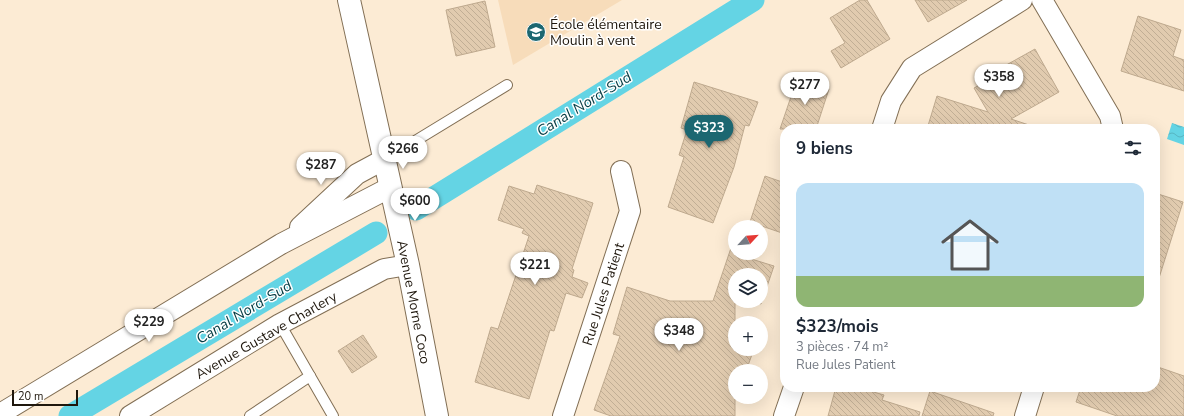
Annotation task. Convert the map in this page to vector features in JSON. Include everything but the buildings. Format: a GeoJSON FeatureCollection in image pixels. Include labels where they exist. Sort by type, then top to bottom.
{"type":"FeatureCollection","features":[{"type":"Feature","properties":{"kind":"street","name":"Avenue Morne Coco"},"geometry":{"type":"LineString","coordinates":[[348,0],[371,97],[389,188],[408,265],[437,416]]}},
{"type":"Feature","properties":{"kind":"street"},"geometry":{"type":"LineString","coordinates":[[884,124],[891,101],[912,68],[1022,0]]}},
{"type":"Feature","properties":{"kind":"street"},"geometry":{"type":"LineString","coordinates":[[1042,0],[1110,116],[1112,124]]}},
{"type":"Feature","properties":{"kind":"street"},"geometry":{"type":"LineString","coordinates":[[282,244],[357,174],[384,160]]}},
{"type":"Feature","properties":{"kind":"street","name":"Rue Jules Patient"},"geometry":{"type":"LineString","coordinates":[[563,416],[630,211],[621,171]]}},
{"type":"Feature","properties":{"kind":"street"},"geometry":{"type":"LineString","coordinates":[[0,414],[282,244],[389,188]]}},
{"type":"Feature","properties":{"kind":"street","name":"Avenue Gustave Charlery"},"geometry":{"type":"LineString","coordinates":[[130,416],[280,324],[384,269],[408,265]]}},
{"type":"Feature","properties":{"kind":"street"},"geometry":{"type":"LineString","coordinates":[[784,416],[792,392]]}},
{"type":"Feature","properties":{"kind":"street"},"geometry":{"type":"LineString","coordinates":[[1024,416],[1032,392]]}},
{"type":"Feature","properties":{"kind":"lane"},"geometry":{"type":"LineString","coordinates":[[384,160],[507,85]]}},
{"type":"Feature","properties":{"kind":"lane"},"geometry":{"type":"LineString","coordinates":[[280,324],[332,416]]}},
{"type":"Feature","properties":{"kind":"lane"},"geometry":{"type":"LineString","coordinates":[[250,416],[310,376]]}},
{"type":"Feature","properties":{"kind":"shaded area","name":"École élémentaire Moulin à vent"},"geometry":{"type":"Polygon","coordinates":[[[498,0],[622,0],[513,65],[498,0]]]}},
{"type":"Feature","properties":{"kind":"water"},"geometry":{"type":"Polygon","coordinates":[[[1172,123],[1184,127],[1184,145],[1167,139],[1172,123]]]}},
{"type":"Feature","properties":{"kind":"waterway","name":"Canal Nord-Sud"},"geometry":{"type":"LineString","coordinates":[[416,209],[753,0]]}},
{"type":"Feature","properties":{"kind":"waterway","name":"Canal Nord-Sud"},"geometry":{"type":"LineString","coordinates":[[70,416],[376,233]]}},
{"type":"Feature","properties":{"kind":"place","name":"École élémentaire Moulin à vent"},"geometry":{"type":"Point","coordinates":[536,32]}}]}
